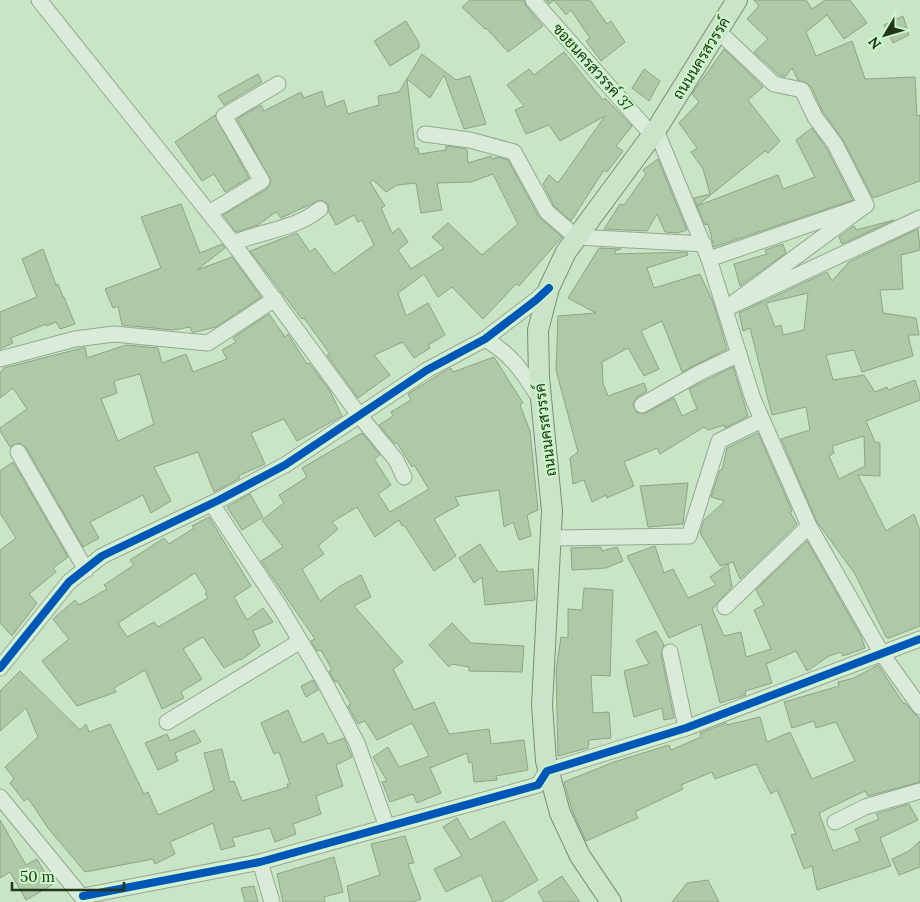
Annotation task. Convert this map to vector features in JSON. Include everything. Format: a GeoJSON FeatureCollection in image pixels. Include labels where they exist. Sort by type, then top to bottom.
{"type":"FeatureCollection","features":[{"type":"Feature","properties":{"kind":"main road","name":"ถนนนครสวรรค์"},"geometry":{"type":"LineString","coordinates":[[611,902],[580,856],[560,813],[547,771],[542,705],[544,637],[552,538],[551,484],[539,377],[538,330],[556,269],[576,237],[654,132],[737,0]]}},
{"type":"Feature","properties":{"kind":"street"},"geometry":{"type":"LineString","coordinates":[[39,0],[210,212],[275,298],[359,415],[396,460],[404,477]]}},
{"type":"Feature","properties":{"kind":"street","name":"ซอยนครสวรรค์ 37"},"geometry":{"type":"LineString","coordinates":[[533,0],[654,132],[704,244],[753,399],[809,526],[882,654],[920,706]]}},
{"type":"Feature","properties":{"kind":"street"},"geometry":{"type":"LineString","coordinates":[[718,31],[774,84],[802,90],[815,118],[835,144],[866,205]]}},
{"type":"Feature","properties":{"kind":"street"},"geometry":{"type":"LineString","coordinates":[[210,212],[262,181],[224,116],[278,84]]}},
{"type":"Feature","properties":{"kind":"street"},"geometry":{"type":"LineString","coordinates":[[426,134],[470,140],[514,152],[547,212],[576,237],[704,244]]}},
{"type":"Feature","properties":{"kind":"street"},"geometry":{"type":"LineString","coordinates":[[709,259],[866,205]]}},
{"type":"Feature","properties":{"kind":"street"},"geometry":{"type":"LineString","coordinates":[[725,309],[866,205]]}},
{"type":"Feature","properties":{"kind":"street"},"geometry":{"type":"LineString","coordinates":[[233,243],[257,233],[302,222],[320,209]]}},
{"type":"Feature","properties":{"kind":"street"},"geometry":{"type":"LineString","coordinates":[[725,309],[920,218]]}},
{"type":"Feature","properties":{"kind":"street"},"geometry":{"type":"LineString","coordinates":[[0,668],[69,582],[102,556],[212,504],[285,465],[427,370],[485,339],[523,311],[549,288]]}},
{"type":"Feature","properties":{"kind":"street"},"geometry":{"type":"LineString","coordinates":[[0,359],[75,339],[114,334],[208,343],[275,298]]}},
{"type":"Feature","properties":{"kind":"street"},"geometry":{"type":"LineString","coordinates":[[485,339],[504,350],[525,376],[542,403]]}},
{"type":"Feature","properties":{"kind":"street"},"geometry":{"type":"LineString","coordinates":[[642,405],[698,373],[739,354]]}},
{"type":"Feature","properties":{"kind":"street"},"geometry":{"type":"LineString","coordinates":[[552,538],[690,536],[719,441],[762,420]]}},
{"type":"Feature","properties":{"kind":"street"},"geometry":{"type":"LineString","coordinates":[[18,452],[86,570]]}},
{"type":"Feature","properties":{"kind":"street"},"geometry":{"type":"LineString","coordinates":[[212,504],[280,607],[299,642],[323,679],[357,743],[387,827]]}},
{"type":"Feature","properties":{"kind":"street"},"geometry":{"type":"LineString","coordinates":[[725,607],[809,526]]}},
{"type":"Feature","properties":{"kind":"street"},"geometry":{"type":"LineString","coordinates":[[0,797],[84,899],[260,862],[538,785],[547,771],[686,728],[920,639]]}},
{"type":"Feature","properties":{"kind":"street"},"geometry":{"type":"LineString","coordinates":[[167,722],[299,642]]}},
{"type":"Feature","properties":{"kind":"street"},"geometry":{"type":"LineString","coordinates":[[670,652],[686,728]]}},
{"type":"Feature","properties":{"kind":"street"},"geometry":{"type":"LineString","coordinates":[[835,822],[865,807],[920,791]]}},
{"type":"Feature","properties":{"kind":"street"},"geometry":{"type":"LineString","coordinates":[[260,862],[272,902]]}},
{"type":"Feature","properties":{"kind":"building"},"geometry":{"type":"Polygon","coordinates":[[[470,0],[524,0],[526,6],[543,26],[508,52],[486,28],[462,7],[470,0]]]}},
{"type":"Feature","properties":{"kind":"building"},"geometry":{"type":"Polygon","coordinates":[[[546,0],[554,0],[549,4],[546,0]]]}},
{"type":"Feature","properties":{"kind":"building"},"geometry":{"type":"Polygon","coordinates":[[[554,0],[590,0],[607,24],[611,21],[625,42],[601,61],[586,41],[590,38],[571,10],[566,15],[554,0]]]}},
{"type":"Feature","properties":{"kind":"building"},"geometry":{"type":"Polygon","coordinates":[[[754,0],[806,0],[812,9],[825,0],[850,0],[867,23],[844,39],[827,15],[806,32],[816,56],[852,41],[865,79],[915,77],[917,116],[920,115],[920,181],[873,198],[843,140],[823,112],[811,86],[798,80],[792,68],[785,77],[779,75],[754,52],[768,39],[747,19],[759,6],[754,0]]]}},
{"type":"Feature","properties":{"kind":"building"},"geometry":{"type":"Polygon","coordinates":[[[903,16],[909,35],[893,43],[884,25],[903,16]]]}},
{"type":"Feature","properties":{"kind":"building"},"geometry":{"type":"Polygon","coordinates":[[[406,21],[419,43],[419,48],[390,66],[374,41],[406,21]]]}},
{"type":"Feature","properties":{"kind":"building"},"geometry":{"type":"Polygon","coordinates":[[[724,49],[763,87],[748,100],[780,141],[768,153],[765,151],[697,206],[694,198],[710,194],[703,169],[691,152],[697,148],[679,123],[699,102],[692,94],[724,49]]]}},
{"type":"Feature","properties":{"kind":"building"},"geometry":{"type":"Polygon","coordinates":[[[564,52],[603,100],[605,98],[632,126],[616,146],[623,151],[607,172],[604,170],[571,221],[554,206],[543,184],[549,175],[558,183],[605,116],[560,141],[549,125],[526,134],[515,110],[524,106],[507,85],[529,69],[534,75],[564,52]]]}},
{"type":"Feature","properties":{"kind":"building"},"geometry":{"type":"Polygon","coordinates":[[[422,54],[456,80],[470,76],[486,124],[464,129],[444,75],[430,98],[407,79],[415,148],[418,148],[419,154],[446,150],[446,146],[467,149],[468,163],[491,156],[492,159],[498,157],[508,160],[539,217],[562,237],[519,286],[516,284],[483,319],[452,287],[438,297],[424,274],[398,293],[406,316],[428,303],[445,335],[428,345],[430,348],[414,358],[403,342],[374,355],[390,375],[358,398],[327,355],[330,354],[304,318],[302,319],[250,251],[297,233],[310,252],[315,248],[334,274],[374,245],[362,220],[358,222],[354,215],[336,225],[329,212],[328,204],[320,200],[281,218],[276,212],[258,225],[236,232],[223,215],[267,189],[271,181],[237,119],[261,105],[264,111],[301,92],[304,98],[322,91],[326,107],[344,100],[348,114],[379,105],[378,96],[399,92],[422,54]],[[493,174],[471,182],[437,183],[442,210],[421,213],[416,183],[397,185],[386,192],[373,180],[370,182],[385,206],[381,208],[392,233],[399,228],[408,242],[398,250],[411,269],[444,248],[432,237],[448,223],[482,255],[518,224],[493,174]]]}},
{"type":"Feature","properties":{"kind":"building"},"geometry":{"type":"Polygon","coordinates":[[[644,69],[660,81],[649,101],[632,88],[644,69]]]}},
{"type":"Feature","properties":{"kind":"building"},"geometry":{"type":"Polygon","coordinates":[[[258,74],[262,82],[224,105],[218,96],[258,74]]]}},
{"type":"Feature","properties":{"kind":"building"},"geometry":{"type":"Polygon","coordinates":[[[215,115],[249,178],[225,192],[214,174],[202,181],[175,142],[215,115]]]}},
{"type":"Feature","properties":{"kind":"building"},"geometry":{"type":"Polygon","coordinates":[[[812,128],[827,149],[853,200],[714,247],[708,224],[705,225],[697,206],[778,175],[783,189],[815,177],[796,140],[812,128]]]}},
{"type":"Feature","properties":{"kind":"building"},"geometry":{"type":"Polygon","coordinates":[[[658,159],[687,230],[677,233],[665,232],[657,214],[647,231],[604,229],[620,204],[624,205],[646,174],[643,170],[658,159]]]}},
{"type":"Feature","properties":{"kind":"building"},"geometry":{"type":"Polygon","coordinates":[[[181,204],[200,253],[222,244],[225,248],[197,270],[232,257],[261,297],[216,327],[195,332],[192,332],[190,327],[173,330],[122,325],[118,306],[113,308],[105,289],[161,268],[141,217],[181,204]]]}},
{"type":"Feature","properties":{"kind":"building"},"geometry":{"type":"Polygon","coordinates":[[[894,220],[842,244],[839,237],[854,226],[856,230],[894,220]]]}},
{"type":"Feature","properties":{"kind":"building"},"geometry":{"type":"Polygon","coordinates":[[[918,229],[920,250],[901,255],[903,289],[880,290],[883,313],[916,318],[919,335],[908,335],[913,356],[862,372],[854,350],[826,355],[833,380],[864,375],[875,392],[887,387],[888,390],[915,380],[920,395],[920,400],[866,421],[875,442],[880,443],[880,476],[858,475],[886,531],[914,514],[920,531],[920,626],[889,638],[886,637],[855,574],[817,522],[781,439],[810,430],[806,407],[772,415],[750,328],[743,331],[739,313],[827,272],[832,281],[849,262],[918,229]],[[808,293],[766,303],[775,327],[781,325],[783,335],[804,330],[808,293]],[[864,436],[832,446],[834,453],[829,456],[839,479],[865,466],[864,436]]]}},
{"type":"Feature","properties":{"kind":"building"},"geometry":{"type":"Polygon","coordinates":[[[783,244],[786,253],[740,286],[734,264],[767,254],[765,250],[783,244]]]}},
{"type":"Feature","properties":{"kind":"building"},"geometry":{"type":"Polygon","coordinates":[[[599,248],[621,249],[615,251],[615,254],[687,252],[688,255],[647,268],[654,288],[700,274],[713,302],[727,349],[682,372],[662,321],[641,331],[659,369],[644,376],[628,348],[602,362],[603,383],[608,396],[644,383],[647,391],[637,397],[633,404],[637,413],[646,413],[674,398],[682,416],[697,409],[689,389],[733,367],[748,416],[725,428],[725,425],[708,430],[704,427],[660,454],[657,448],[624,462],[634,486],[607,498],[606,495],[592,502],[584,480],[573,484],[570,458],[578,452],[556,370],[558,316],[596,313],[568,298],[599,248]]]}},
{"type":"Feature","properties":{"kind":"building"},"geometry":{"type":"Polygon","coordinates":[[[43,249],[56,285],[58,284],[75,324],[60,329],[56,322],[46,326],[46,324],[11,338],[13,343],[0,349],[0,312],[37,297],[22,259],[43,249]]]}},
{"type":"Feature","properties":{"kind":"building"},"geometry":{"type":"Polygon","coordinates":[[[269,314],[285,337],[288,334],[307,364],[309,363],[330,391],[342,416],[297,441],[284,419],[251,433],[265,464],[238,476],[240,478],[214,492],[198,452],[154,467],[171,501],[151,513],[143,495],[90,522],[99,538],[83,547],[26,447],[18,443],[10,447],[0,431],[0,428],[27,409],[13,388],[0,398],[0,373],[4,368],[85,347],[87,358],[126,345],[158,348],[162,363],[186,354],[193,372],[227,359],[222,350],[236,342],[233,338],[269,314]],[[140,374],[114,381],[117,393],[101,399],[118,441],[154,424],[140,374]]]}},
{"type":"Feature","properties":{"kind":"building"},"geometry":{"type":"Polygon","coordinates":[[[494,357],[523,403],[520,405],[530,431],[538,510],[527,515],[531,536],[519,540],[513,522],[504,527],[499,490],[455,497],[459,505],[434,519],[456,556],[434,571],[399,520],[375,537],[357,507],[332,522],[338,529],[318,546],[324,554],[302,569],[320,601],[340,586],[361,575],[371,597],[354,606],[403,662],[393,669],[414,710],[434,702],[449,734],[489,729],[491,744],[524,740],[528,770],[496,776],[497,780],[474,782],[472,762],[469,763],[467,753],[430,768],[441,793],[417,803],[413,794],[390,802],[382,782],[387,781],[373,757],[388,747],[399,767],[429,756],[412,723],[377,740],[365,721],[358,724],[348,706],[351,704],[337,681],[335,682],[329,671],[332,670],[321,650],[317,651],[311,641],[315,639],[261,561],[283,547],[262,520],[284,503],[279,495],[307,477],[302,468],[362,433],[380,455],[374,459],[391,485],[378,494],[390,512],[429,489],[397,443],[395,444],[379,425],[393,416],[391,412],[411,400],[408,394],[440,374],[451,368],[453,372],[494,357]]]}},
{"type":"Feature","properties":{"kind":"building"},"geometry":{"type":"Polygon","coordinates":[[[758,433],[792,511],[790,512],[797,524],[740,579],[733,562],[720,566],[700,533],[704,520],[725,501],[711,497],[720,470],[722,470],[727,448],[758,433]]]}},
{"type":"Feature","properties":{"kind":"building"},"geometry":{"type":"Polygon","coordinates":[[[13,462],[68,557],[53,568],[56,572],[29,594],[37,603],[12,636],[0,623],[0,550],[16,538],[0,513],[0,471],[13,462]]]}},
{"type":"Feature","properties":{"kind":"building"},"geometry":{"type":"Polygon","coordinates":[[[688,483],[683,524],[648,527],[640,486],[688,483]]]}},
{"type":"Feature","properties":{"kind":"building"},"geometry":{"type":"Polygon","coordinates":[[[250,494],[263,517],[242,530],[227,507],[250,494]]]}},
{"type":"Feature","properties":{"kind":"building"},"geometry":{"type":"Polygon","coordinates":[[[209,517],[251,586],[234,597],[247,620],[263,608],[273,622],[253,631],[260,646],[241,660],[224,668],[203,637],[183,649],[202,679],[181,692],[184,698],[162,709],[145,670],[114,688],[116,692],[77,706],[42,661],[69,639],[53,619],[75,600],[79,605],[107,589],[104,585],[134,565],[130,560],[164,538],[169,544],[194,528],[192,526],[209,517]],[[195,573],[118,623],[127,637],[154,622],[158,627],[208,598],[205,594],[207,592],[195,573]]]}},
{"type":"Feature","properties":{"kind":"building"},"geometry":{"type":"Polygon","coordinates":[[[807,541],[861,636],[865,648],[843,656],[841,652],[829,656],[807,671],[796,651],[766,664],[772,683],[745,691],[746,695],[720,703],[701,624],[669,638],[627,556],[655,546],[664,573],[673,569],[688,598],[716,585],[710,577],[728,564],[732,587],[712,609],[724,636],[741,632],[746,657],[771,649],[754,610],[764,605],[756,590],[807,541]]]}},
{"type":"Feature","properties":{"kind":"building"},"geometry":{"type":"Polygon","coordinates":[[[480,544],[498,572],[533,569],[535,600],[485,605],[482,577],[474,583],[459,558],[480,544]]]}},
{"type":"Feature","properties":{"kind":"building"},"geometry":{"type":"Polygon","coordinates":[[[601,547],[602,551],[617,547],[623,561],[606,568],[572,570],[571,548],[601,547]]]}},
{"type":"Feature","properties":{"kind":"building"},"geometry":{"type":"Polygon","coordinates":[[[584,588],[613,590],[610,676],[591,675],[593,713],[609,712],[611,738],[589,740],[588,748],[558,756],[556,670],[561,637],[568,638],[568,609],[582,610],[584,588]]]}},
{"type":"Feature","properties":{"kind":"building"},"geometry":{"type":"Polygon","coordinates":[[[452,623],[471,643],[524,646],[522,672],[469,671],[469,667],[452,664],[449,667],[429,645],[452,623]]]}},
{"type":"Feature","properties":{"kind":"building"},"geometry":{"type":"Polygon","coordinates":[[[656,631],[664,645],[661,654],[674,718],[664,720],[662,708],[634,717],[624,671],[649,664],[636,640],[656,631]]]}},
{"type":"Feature","properties":{"kind":"building"},"geometry":{"type":"Polygon","coordinates":[[[878,665],[904,704],[920,719],[920,782],[868,796],[865,791],[819,813],[833,851],[860,841],[855,829],[879,819],[876,814],[909,804],[918,820],[880,838],[891,866],[817,890],[812,866],[804,869],[791,835],[796,834],[777,790],[771,794],[756,764],[715,779],[712,772],[681,785],[683,789],[635,812],[638,818],[586,841],[572,810],[564,782],[614,762],[669,745],[671,750],[701,737],[700,733],[726,723],[727,725],[760,717],[767,742],[790,732],[812,779],[855,761],[836,722],[816,728],[814,721],[792,728],[784,702],[839,686],[838,682],[854,678],[878,665]]]}},
{"type":"Feature","properties":{"kind":"building"},"geometry":{"type":"Polygon","coordinates":[[[20,671],[80,730],[86,724],[89,732],[110,724],[144,794],[148,792],[158,815],[214,790],[204,753],[222,749],[230,782],[234,781],[242,801],[288,787],[287,784],[290,784],[279,752],[274,754],[261,723],[288,710],[302,743],[323,733],[328,744],[344,738],[352,757],[336,765],[343,786],[316,796],[321,814],[293,824],[296,834],[275,842],[270,828],[232,838],[235,846],[221,850],[213,823],[170,842],[175,854],[155,864],[153,859],[85,872],[48,828],[28,798],[24,801],[10,783],[14,778],[5,767],[38,737],[26,708],[0,731],[0,691],[20,671]]]}},
{"type":"Feature","properties":{"kind":"building"},"geometry":{"type":"Polygon","coordinates":[[[313,680],[318,690],[306,697],[301,686],[313,680]]]}},
{"type":"Feature","properties":{"kind":"building"},"geometry":{"type":"Polygon","coordinates":[[[194,730],[201,742],[175,753],[178,761],[158,770],[145,743],[167,734],[170,741],[194,730]]]}},
{"type":"Feature","properties":{"kind":"building"},"geometry":{"type":"Polygon","coordinates":[[[457,818],[470,840],[504,821],[538,880],[501,902],[493,902],[481,875],[446,892],[434,869],[462,856],[443,827],[457,818]]]}},
{"type":"Feature","properties":{"kind":"building"},"geometry":{"type":"Polygon","coordinates":[[[0,820],[26,865],[37,859],[52,885],[26,900],[10,872],[0,878],[0,820]]]}},
{"type":"Feature","properties":{"kind":"building"},"geometry":{"type":"Polygon","coordinates":[[[405,836],[414,863],[408,864],[421,899],[413,902],[350,902],[347,886],[380,875],[371,844],[405,836]]]}},
{"type":"Feature","properties":{"kind":"building"},"geometry":{"type":"Polygon","coordinates":[[[920,841],[920,867],[899,875],[892,859],[909,851],[920,841]]]}},
{"type":"Feature","properties":{"kind":"building"},"geometry":{"type":"Polygon","coordinates":[[[334,857],[343,892],[324,897],[325,902],[283,902],[277,874],[334,857]]]}},
{"type":"Feature","properties":{"kind":"building"},"geometry":{"type":"Polygon","coordinates":[[[562,876],[580,902],[544,902],[538,892],[562,876]]]}},
{"type":"Feature","properties":{"kind":"building"},"geometry":{"type":"Polygon","coordinates":[[[708,880],[719,902],[672,902],[687,883],[708,880]]]}},
{"type":"Feature","properties":{"kind":"building"},"geometry":{"type":"Polygon","coordinates":[[[254,886],[258,902],[245,902],[241,888],[254,886]]]}},
{"type":"Feature","properties":{"kind":"cycle path"},"geometry":{"type":"LineString","coordinates":[[0,668],[69,582],[102,556],[219,500],[285,465],[427,370],[485,339],[549,288]]}},
{"type":"Feature","properties":{"kind":"cycle path"},"geometry":{"type":"LineString","coordinates":[[83,896],[260,862],[538,785],[547,771],[686,728],[920,639]]}}]}
